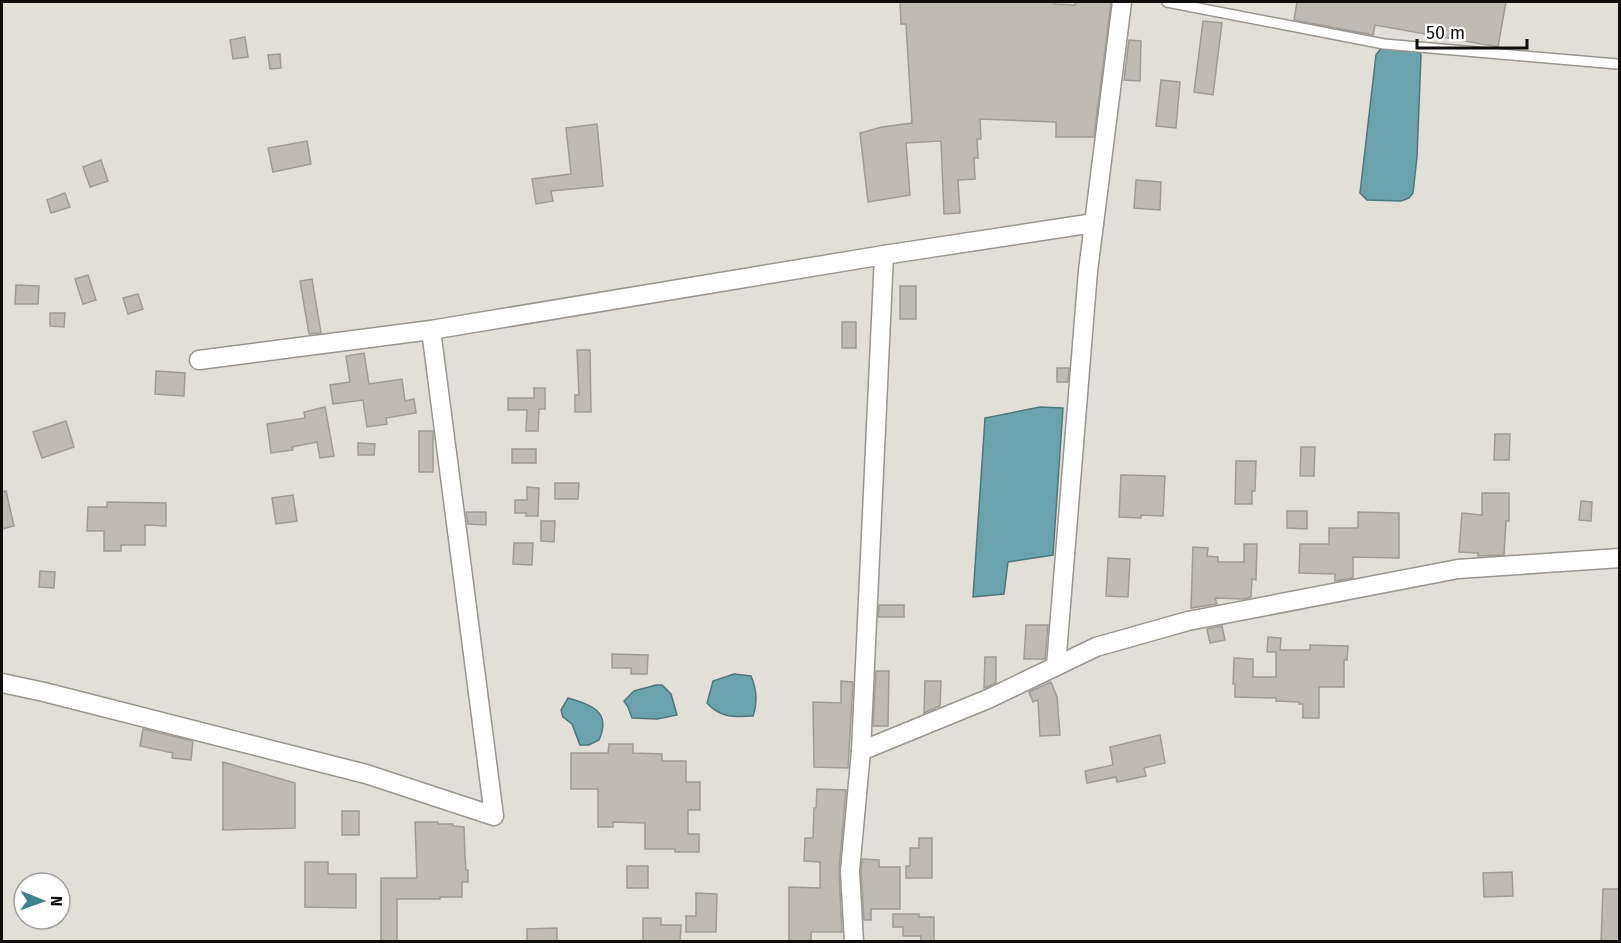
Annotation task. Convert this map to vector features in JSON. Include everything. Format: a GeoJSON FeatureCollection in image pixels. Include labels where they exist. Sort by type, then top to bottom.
{"type":"FeatureCollection","features":[{"type":"Feature","properties":{"kind":"street"},"geometry":{"type":"LineString","coordinates":[[1056,666],[1088,271],[1122,2]]}},
{"type":"Feature","properties":{"kind":"street"},"geometry":{"type":"LineString","coordinates":[[199,360],[431,330],[884,255],[1094,223]]}},
{"type":"Feature","properties":{"kind":"street"},"geometry":{"type":"LineString","coordinates":[[854,942],[850,871],[861,751],[884,255]]}},
{"type":"Feature","properties":{"kind":"street"},"geometry":{"type":"LineString","coordinates":[[2,684],[44,692],[366,774],[494,816],[431,330]]}},
{"type":"Feature","properties":{"kind":"street"},"geometry":{"type":"LineString","coordinates":[[861,751],[988,699],[1096,647],[1188,621],[1458,569],[1620,558]]}},
{"type":"Feature","properties":{"kind":"lane"},"geometry":{"type":"LineString","coordinates":[[1167,2],[1384,44],[1617,64]]}},
{"type":"Feature","properties":{"kind":"water"},"geometry":{"type":"Polygon","coordinates":[[[1381,48],[1420,52],[1421,55],[1417,157],[1413,193],[1409,198],[1401,201],[1367,200],[1360,193],[1376,55],[1381,48]]]}},
{"type":"Feature","properties":{"kind":"water"},"geometry":{"type":"Polygon","coordinates":[[[1040,407],[1063,408],[1053,555],[1008,562],[1004,594],[973,597],[985,418],[1040,407]]]}},
{"type":"Feature","properties":{"kind":"water"},"geometry":{"type":"Polygon","coordinates":[[[734,674],[751,676],[756,696],[753,716],[722,714],[707,703],[713,681],[734,674]]]}},
{"type":"Feature","properties":{"kind":"water"},"geometry":{"type":"Polygon","coordinates":[[[662,685],[671,694],[677,715],[657,719],[632,718],[624,701],[634,691],[662,685]]]}},
{"type":"Feature","properties":{"kind":"water"},"geometry":{"type":"Polygon","coordinates":[[[568,698],[584,703],[601,716],[603,722],[599,740],[589,745],[580,745],[572,724],[563,717],[561,710],[568,698]]]}},
{"type":"Feature","properties":{"kind":"building"},"geometry":{"type":"Polygon","coordinates":[[[900,2],[1054,2],[1054,4],[1075,5],[1076,2],[1111,2],[1094,137],[1056,137],[1056,122],[980,119],[981,139],[977,139],[978,158],[974,158],[975,179],[958,180],[960,213],[944,214],[941,141],[906,143],[910,195],[868,202],[860,133],[912,123],[906,24],[901,24],[900,2]]]}},
{"type":"Feature","properties":{"kind":"building"},"geometry":{"type":"Polygon","coordinates":[[[1297,2],[1506,2],[1498,47],[1375,25],[1373,35],[1294,20],[1297,2]]]}},
{"type":"Feature","properties":{"kind":"building"},"geometry":{"type":"Polygon","coordinates":[[[1203,21],[1222,23],[1213,95],[1194,92],[1203,21]]]}},
{"type":"Feature","properties":{"kind":"building"},"geometry":{"type":"Polygon","coordinates":[[[245,37],[248,57],[233,59],[230,40],[245,37]]]}},
{"type":"Feature","properties":{"kind":"building"},"geometry":{"type":"Polygon","coordinates":[[[1129,40],[1141,41],[1140,81],[1124,80],[1129,40]]]}},
{"type":"Feature","properties":{"kind":"building"},"geometry":{"type":"Polygon","coordinates":[[[280,54],[281,68],[270,69],[268,55],[280,54]]]}},
{"type":"Feature","properties":{"kind":"building"},"geometry":{"type":"Polygon","coordinates":[[[1161,80],[1180,82],[1176,128],[1156,126],[1161,80]]]}},
{"type":"Feature","properties":{"kind":"building"},"geometry":{"type":"Polygon","coordinates":[[[597,124],[603,186],[551,191],[553,201],[536,204],[532,179],[571,174],[566,128],[597,124]]]}},
{"type":"Feature","properties":{"kind":"building"},"geometry":{"type":"Polygon","coordinates":[[[307,141],[311,164],[273,172],[268,148],[307,141]]]}},
{"type":"Feature","properties":{"kind":"building"},"geometry":{"type":"Polygon","coordinates":[[[101,160],[108,181],[90,187],[83,167],[101,160]]]}},
{"type":"Feature","properties":{"kind":"building"},"geometry":{"type":"Polygon","coordinates":[[[1136,180],[1161,182],[1160,210],[1134,208],[1136,180]]]}},
{"type":"Feature","properties":{"kind":"building"},"geometry":{"type":"Polygon","coordinates":[[[65,193],[70,207],[51,213],[47,200],[65,193]]]}},
{"type":"Feature","properties":{"kind":"building"},"geometry":{"type":"Polygon","coordinates":[[[88,275],[96,300],[83,304],[75,279],[88,275]]]}},
{"type":"Feature","properties":{"kind":"building"},"geometry":{"type":"Polygon","coordinates":[[[312,279],[321,333],[309,334],[300,281],[312,279]]]}},
{"type":"Feature","properties":{"kind":"building"},"geometry":{"type":"Polygon","coordinates":[[[16,285],[39,286],[38,304],[15,304],[16,285]]]}},
{"type":"Feature","properties":{"kind":"building"},"geometry":{"type":"Polygon","coordinates":[[[900,286],[916,286],[916,319],[900,319],[900,286]]]}},
{"type":"Feature","properties":{"kind":"building"},"geometry":{"type":"Polygon","coordinates":[[[138,294],[143,309],[128,314],[123,298],[138,294]]]}},
{"type":"Feature","properties":{"kind":"building"},"geometry":{"type":"Polygon","coordinates":[[[50,313],[65,313],[64,327],[50,326],[50,313]]]}},
{"type":"Feature","properties":{"kind":"building"},"geometry":{"type":"Polygon","coordinates":[[[842,322],[856,322],[856,348],[842,348],[842,322]]]}},
{"type":"Feature","properties":{"kind":"building"},"geometry":{"type":"Polygon","coordinates":[[[577,350],[590,350],[591,412],[575,412],[575,395],[579,395],[577,350]]]}},
{"type":"Feature","properties":{"kind":"building"},"geometry":{"type":"Polygon","coordinates":[[[364,353],[369,384],[402,379],[405,401],[414,399],[416,413],[386,418],[387,424],[367,427],[363,400],[333,404],[330,385],[350,382],[346,356],[364,353]]]}},
{"type":"Feature","properties":{"kind":"building"},"geometry":{"type":"Polygon","coordinates":[[[1057,368],[1069,368],[1068,382],[1057,382],[1057,368]]]}},
{"type":"Feature","properties":{"kind":"building"},"geometry":{"type":"Polygon","coordinates":[[[156,371],[185,373],[184,396],[155,394],[156,371]]]}},
{"type":"Feature","properties":{"kind":"building"},"geometry":{"type":"Polygon","coordinates":[[[534,388],[545,388],[545,409],[539,409],[538,431],[526,431],[527,410],[508,410],[508,398],[534,398],[534,388]]]}},
{"type":"Feature","properties":{"kind":"building"},"geometry":{"type":"Polygon","coordinates":[[[325,407],[334,456],[320,458],[317,442],[292,447],[293,450],[271,453],[267,424],[305,418],[304,412],[325,407]]]}},
{"type":"Feature","properties":{"kind":"building"},"geometry":{"type":"Polygon","coordinates":[[[66,421],[74,447],[42,458],[33,432],[66,421]]]}},
{"type":"Feature","properties":{"kind":"building"},"geometry":{"type":"Polygon","coordinates":[[[419,431],[433,431],[433,472],[419,472],[419,431]]]}},
{"type":"Feature","properties":{"kind":"building"},"geometry":{"type":"Polygon","coordinates":[[[1495,434],[1510,434],[1509,460],[1494,460],[1495,434]]]}},
{"type":"Feature","properties":{"kind":"building"},"geometry":{"type":"Polygon","coordinates":[[[358,443],[375,444],[374,455],[358,455],[358,443]]]}},
{"type":"Feature","properties":{"kind":"building"},"geometry":{"type":"Polygon","coordinates":[[[1301,447],[1315,447],[1314,476],[1300,476],[1301,447]]]}},
{"type":"Feature","properties":{"kind":"building"},"geometry":{"type":"Polygon","coordinates":[[[512,449],[536,449],[536,463],[512,463],[512,449]]]}},
{"type":"Feature","properties":{"kind":"building"},"geometry":{"type":"Polygon","coordinates":[[[1236,461],[1256,461],[1252,504],[1235,504],[1236,461]]]}},
{"type":"Feature","properties":{"kind":"building"},"geometry":{"type":"Polygon","coordinates":[[[1121,475],[1165,476],[1163,516],[1119,517],[1121,475]]]}},
{"type":"Feature","properties":{"kind":"building"},"geometry":{"type":"Polygon","coordinates":[[[555,483],[579,483],[578,499],[555,499],[555,483]]]}},
{"type":"Feature","properties":{"kind":"building"},"geometry":{"type":"Polygon","coordinates":[[[527,487],[539,488],[538,516],[515,513],[515,500],[527,500],[527,487]]]}},
{"type":"Feature","properties":{"kind":"building"},"geometry":{"type":"Polygon","coordinates":[[[6,491],[14,526],[2,529],[2,492],[6,491]]]}},
{"type":"Feature","properties":{"kind":"building"},"geometry":{"type":"Polygon","coordinates":[[[1482,493],[1509,493],[1509,521],[1506,521],[1504,555],[1478,556],[1478,553],[1459,552],[1462,513],[1482,515],[1482,493]]]}},
{"type":"Feature","properties":{"kind":"building"},"geometry":{"type":"Polygon","coordinates":[[[293,495],[297,521],[276,524],[272,498],[293,495]]]}},
{"type":"Feature","properties":{"kind":"building"},"geometry":{"type":"Polygon","coordinates":[[[1581,501],[1592,502],[1591,521],[1579,520],[1581,501]]]}},
{"type":"Feature","properties":{"kind":"building"},"geometry":{"type":"Polygon","coordinates":[[[107,502],[166,503],[166,526],[145,525],[145,545],[121,545],[121,551],[104,551],[104,531],[87,531],[88,507],[107,507],[107,502]]]}},
{"type":"Feature","properties":{"kind":"building"},"geometry":{"type":"Polygon","coordinates":[[[1287,511],[1307,511],[1307,529],[1287,528],[1287,511]]]}},
{"type":"Feature","properties":{"kind":"building"},"geometry":{"type":"Polygon","coordinates":[[[466,512],[486,512],[486,525],[468,524],[466,512]]]}},
{"type":"Feature","properties":{"kind":"building"},"geometry":{"type":"Polygon","coordinates":[[[1358,512],[1399,513],[1399,558],[1353,557],[1353,578],[1335,581],[1335,574],[1299,573],[1300,544],[1329,544],[1329,528],[1358,528],[1358,512]]]}},
{"type":"Feature","properties":{"kind":"building"},"geometry":{"type":"Polygon","coordinates":[[[541,521],[555,521],[554,542],[541,541],[541,521]]]}},
{"type":"Feature","properties":{"kind":"building"},"geometry":{"type":"Polygon","coordinates":[[[514,543],[533,543],[532,565],[513,564],[514,543]]]}},
{"type":"Feature","properties":{"kind":"building"},"geometry":{"type":"Polygon","coordinates":[[[1244,544],[1257,544],[1256,580],[1252,579],[1251,597],[1244,599],[1215,598],[1217,604],[1191,608],[1193,547],[1208,548],[1207,556],[1218,557],[1218,562],[1244,562],[1244,544]]]}},
{"type":"Feature","properties":{"kind":"building"},"geometry":{"type":"Polygon","coordinates":[[[1108,558],[1130,559],[1128,597],[1106,596],[1108,558]]]}},
{"type":"Feature","properties":{"kind":"building"},"geometry":{"type":"Polygon","coordinates":[[[40,571],[55,572],[54,588],[39,587],[40,571]]]}},
{"type":"Feature","properties":{"kind":"building"},"geometry":{"type":"Polygon","coordinates":[[[879,605],[904,605],[904,617],[878,617],[879,605]]]}},
{"type":"Feature","properties":{"kind":"building"},"geometry":{"type":"Polygon","coordinates":[[[1026,625],[1048,625],[1045,659],[1024,659],[1026,625]]]}},
{"type":"Feature","properties":{"kind":"building"},"geometry":{"type":"Polygon","coordinates":[[[1222,626],[1225,640],[1210,643],[1207,629],[1222,626]]]}},
{"type":"Feature","properties":{"kind":"building"},"geometry":{"type":"Polygon","coordinates":[[[1268,637],[1281,638],[1280,650],[1310,650],[1310,645],[1348,646],[1347,660],[1344,660],[1344,687],[1319,687],[1319,718],[1303,718],[1303,704],[1299,702],[1276,701],[1276,698],[1235,697],[1234,658],[1253,659],[1253,677],[1276,677],[1276,652],[1267,652],[1268,637]]]}},
{"type":"Feature","properties":{"kind":"building"},"geometry":{"type":"Polygon","coordinates":[[[612,654],[648,655],[647,674],[631,674],[631,668],[612,668],[612,654]]]}},
{"type":"Feature","properties":{"kind":"building"},"geometry":{"type":"Polygon","coordinates":[[[985,657],[996,657],[996,683],[984,688],[985,657]]]}},
{"type":"Feature","properties":{"kind":"building"},"geometry":{"type":"Polygon","coordinates":[[[876,671],[889,671],[888,726],[873,726],[876,671]]]}},
{"type":"Feature","properties":{"kind":"building"},"geometry":{"type":"Polygon","coordinates":[[[841,681],[853,682],[848,768],[814,767],[813,702],[841,703],[841,681]]]}},
{"type":"Feature","properties":{"kind":"building"},"geometry":{"type":"Polygon","coordinates":[[[925,681],[941,681],[940,706],[924,713],[925,681]]]}},
{"type":"Feature","properties":{"kind":"building"},"geometry":{"type":"Polygon","coordinates":[[[1051,682],[1057,697],[1060,735],[1040,736],[1038,700],[1033,702],[1029,692],[1051,682]]]}},
{"type":"Feature","properties":{"kind":"building"},"geometry":{"type":"Polygon","coordinates":[[[143,729],[193,741],[191,760],[172,758],[173,753],[140,746],[143,729]]]}},
{"type":"Feature","properties":{"kind":"building"},"geometry":{"type":"Polygon","coordinates":[[[1160,735],[1165,763],[1144,768],[1146,776],[1117,782],[1116,777],[1087,783],[1085,771],[1113,765],[1110,747],[1160,735]]]}},
{"type":"Feature","properties":{"kind":"building"},"geometry":{"type":"Polygon","coordinates":[[[609,744],[633,744],[633,753],[662,754],[662,761],[686,761],[686,782],[700,782],[700,810],[688,810],[688,834],[699,834],[699,852],[645,849],[645,823],[613,822],[613,827],[598,827],[598,789],[571,789],[571,753],[608,753],[609,744]]]}},
{"type":"Feature","properties":{"kind":"building"},"geometry":{"type":"Polygon","coordinates":[[[223,762],[295,783],[295,828],[223,830],[223,762]]]}},
{"type":"Feature","properties":{"kind":"building"},"geometry":{"type":"Polygon","coordinates":[[[817,789],[846,790],[839,870],[842,932],[811,932],[811,942],[789,942],[789,887],[820,888],[820,862],[804,861],[805,838],[813,838],[817,789]]]}},
{"type":"Feature","properties":{"kind":"building"},"geometry":{"type":"Polygon","coordinates":[[[342,811],[359,811],[359,835],[342,835],[342,811]]]}},
{"type":"Feature","properties":{"kind":"building"},"geometry":{"type":"Polygon","coordinates":[[[415,822],[438,822],[438,824],[464,827],[468,882],[462,882],[462,897],[397,899],[397,942],[381,942],[381,878],[417,878],[415,822]]]}},
{"type":"Feature","properties":{"kind":"building"},"geometry":{"type":"Polygon","coordinates":[[[919,838],[932,838],[932,878],[906,878],[906,866],[910,866],[910,848],[919,848],[919,838]]]}},
{"type":"Feature","properties":{"kind":"building"},"geometry":{"type":"Polygon","coordinates":[[[862,859],[879,860],[879,867],[900,867],[900,909],[871,909],[871,920],[864,920],[862,859]]]}},
{"type":"Feature","properties":{"kind":"building"},"geometry":{"type":"Polygon","coordinates":[[[305,862],[328,862],[328,874],[356,874],[356,908],[305,907],[305,862]]]}},
{"type":"Feature","properties":{"kind":"building"},"geometry":{"type":"Polygon","coordinates":[[[627,866],[648,866],[648,888],[627,888],[627,866]]]}},
{"type":"Feature","properties":{"kind":"building"},"geometry":{"type":"Polygon","coordinates":[[[1512,872],[1513,896],[1484,897],[1483,873],[1512,872]]]}},
{"type":"Feature","properties":{"kind":"building"},"geometry":{"type":"Polygon","coordinates":[[[1603,889],[1620,889],[1620,942],[1601,942],[1603,889]]]}},
{"type":"Feature","properties":{"kind":"building"},"geometry":{"type":"Polygon","coordinates":[[[696,893],[717,894],[716,932],[686,932],[686,916],[696,916],[696,893]]]}},
{"type":"Feature","properties":{"kind":"building"},"geometry":{"type":"Polygon","coordinates":[[[893,914],[919,914],[919,917],[934,917],[934,942],[921,942],[921,936],[903,936],[903,927],[893,927],[893,914]]]}},
{"type":"Feature","properties":{"kind":"building"},"geometry":{"type":"Polygon","coordinates":[[[643,918],[661,918],[661,925],[681,925],[680,942],[643,942],[643,918]]]}},
{"type":"Feature","properties":{"kind":"building"},"geometry":{"type":"Polygon","coordinates":[[[557,928],[557,942],[527,942],[527,929],[557,928]]]}}]}
